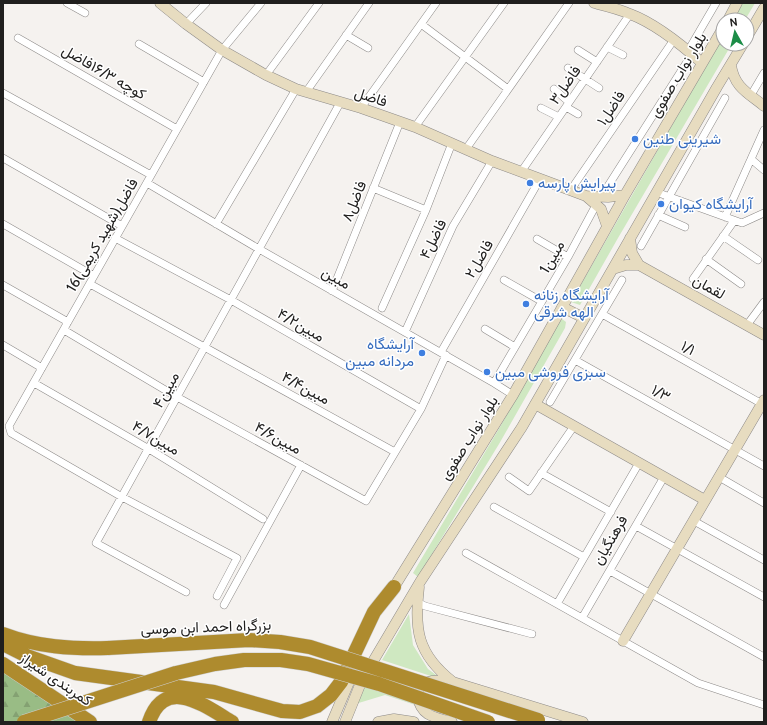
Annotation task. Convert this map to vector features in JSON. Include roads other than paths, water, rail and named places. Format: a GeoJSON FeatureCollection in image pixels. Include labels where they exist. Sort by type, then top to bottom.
{"type":"FeatureCollection","features":[{"type":"Feature","properties":{"kind":"highway"},"geometry":{"type":"LineString","coordinates":[[3,644],[34,659],[75,673],[214,692],[282,711],[300,712],[317,706],[331,695],[340,682],[374,612],[394,586]]}},
{"type":"Feature","properties":{"kind":"highway","name":"بزرگراه احمد ابن موسی"},"geometry":{"type":"LineString","coordinates":[[3,634],[35,644],[62,648],[108,648],[249,640],[280,642],[310,647],[541,721]]}},
{"type":"Feature","properties":{"kind":"highway"},"geometry":{"type":"LineString","coordinates":[[24,722],[176,673],[214,664],[244,660],[281,660],[308,664],[380,684],[488,722]]}},
{"type":"Feature","properties":{"kind":"highway","name":"کمربندی شیراز"},"geometry":{"type":"LineString","coordinates":[[3,664],[90,722]]}},
{"type":"Feature","properties":{"kind":"highway"},"geometry":{"type":"LineString","coordinates":[[148,722],[152,713],[160,704],[171,698],[184,697],[196,701],[232,722]]}},
{"type":"Feature","properties":{"kind":"main road","name":"فاضل"},"geometry":{"type":"LineString","coordinates":[[160,3],[222,50],[266,75],[301,91],[360,108],[415,127],[492,161],[598,201],[607,226]]}},
{"type":"Feature","properties":{"kind":"main road"},"geometry":{"type":"LineString","coordinates":[[594,3],[630,14],[650,24],[702,63]]}},
{"type":"Feature","properties":{"kind":"main road"},"geometry":{"type":"LineString","coordinates":[[732,12],[737,3]]}},
{"type":"Feature","properties":{"kind":"main road"},"geometry":{"type":"LineString","coordinates":[[755,23],[764,8]]}},
{"type":"Feature","properties":{"kind":"main road","name":"بلوار نواب صفوی"},"geometry":{"type":"LineString","coordinates":[[332,722],[370,632],[394,586],[513,395],[607,226],[715,41]]}},
{"type":"Feature","properties":{"kind":"main road"},"geometry":{"type":"LineString","coordinates":[[345,722],[362,680],[420,582],[522,427],[613,270],[656,192],[738,52]]}},
{"type":"Feature","properties":{"kind":"main road"},"geometry":{"type":"LineString","coordinates":[[731,65],[739,87]]}},
{"type":"Feature","properties":{"kind":"main road"},"geometry":{"type":"LineString","coordinates":[[717,87],[739,87],[764,106]]}},
{"type":"Feature","properties":{"kind":"main road"},"geometry":{"type":"LineString","coordinates":[[598,201],[625,195]]}},
{"type":"Feature","properties":{"kind":"main road"},"geometry":{"type":"LineString","coordinates":[[630,238],[632,253],[639,265]]}},
{"type":"Feature","properties":{"kind":"main road"},"geometry":{"type":"LineString","coordinates":[[613,270],[626,265],[639,265]]}},
{"type":"Feature","properties":{"kind":"main road","name":"لقمان"},"geometry":{"type":"LineString","coordinates":[[639,265],[764,335]]}},
{"type":"Feature","properties":{"kind":"main road"},"geometry":{"type":"LineString","coordinates":[[562,307],[584,318]]}},
{"type":"Feature","properties":{"kind":"main road"},"geometry":{"type":"LineString","coordinates":[[623,641],[763,403]]}},
{"type":"Feature","properties":{"kind":"main road"},"geometry":{"type":"LineString","coordinates":[[535,404],[705,500]]}},
{"type":"Feature","properties":{"kind":"main road"},"geometry":{"type":"LineString","coordinates":[[420,582],[416,614],[421,644],[435,666],[453,682]]}},
{"type":"Feature","properties":{"kind":"main road"},"geometry":{"type":"LineString","coordinates":[[452,722],[429,715],[423,710],[418,701],[418,693],[422,685],[433,681],[453,682],[583,722]]}},
{"type":"Feature","properties":{"kind":"main road"},"geometry":{"type":"LineString","coordinates":[[378,722],[394,719],[414,722]]}},
{"type":"Feature","properties":{"kind":"street"},"geometry":{"type":"LineString","coordinates":[[67,3],[85,13]]}},
{"type":"Feature","properties":{"kind":"street"},"geometry":{"type":"LineString","coordinates":[[186,24],[206,3]]}},
{"type":"Feature","properties":{"kind":"street","name":"16فاضل(شهید کریمی)"},"geometry":{"type":"LineString","coordinates":[[10,422],[34,383],[222,50],[261,3]]}},
{"type":"Feature","properties":{"kind":"street"},"geometry":{"type":"LineString","coordinates":[[266,75],[319,3]]}},
{"type":"Feature","properties":{"kind":"street"},"geometry":{"type":"LineString","coordinates":[[216,224],[301,91],[346,35],[369,3]]}},
{"type":"Feature","properties":{"kind":"street"},"geometry":{"type":"LineString","coordinates":[[360,108],[436,3]]}},
{"type":"Feature","properties":{"kind":"street"},"geometry":{"type":"LineString","coordinates":[[415,127],[504,3]]}},
{"type":"Feature","properties":{"kind":"street"},"geometry":{"type":"LineString","coordinates":[[466,149],[569,3]]}},
{"type":"Feature","properties":{"kind":"street","name":"1مبین"},"geometry":{"type":"LineString","coordinates":[[494,383],[568,257],[598,201],[690,53],[716,3]]}},
{"type":"Feature","properties":{"kind":"street","name":"۳فاضل"},"geometry":{"type":"LineString","coordinates":[[521,172],[630,14]]}},
{"type":"Feature","properties":{"kind":"street"},"geometry":{"type":"LineString","coordinates":[[421,24],[508,89]]}},
{"type":"Feature","properties":{"kind":"street"},"geometry":{"type":"LineString","coordinates":[[346,35],[368,48]]}},
{"type":"Feature","properties":{"kind":"street","name":"کوچه ۱۶/۳فاضل"},"geometry":{"type":"LineString","coordinates":[[18,38],[177,129]]}},
{"type":"Feature","properties":{"kind":"street","name":"۱فاضل"},"geometry":{"type":"LineString","coordinates":[[570,190],[673,41]]}},
{"type":"Feature","properties":{"kind":"street"},"geometry":{"type":"LineString","coordinates":[[139,44],[204,82]]}},
{"type":"Feature","properties":{"kind":"street"},"geometry":{"type":"LineString","coordinates":[[608,47],[623,55]]}},
{"type":"Feature","properties":{"kind":"street"},"geometry":{"type":"LineString","coordinates":[[578,50],[597,62]]}},
{"type":"Feature","properties":{"kind":"street"},"geometry":{"type":"LineString","coordinates":[[568,68],[599,88]]}},
{"type":"Feature","properties":{"kind":"street"},"geometry":{"type":"LineString","coordinates":[[751,95],[764,73]]}},
{"type":"Feature","properties":{"kind":"street"},"geometry":{"type":"LineString","coordinates":[[554,89],[567,105],[578,114]]}},
{"type":"Feature","properties":{"kind":"street"},"geometry":{"type":"LineString","coordinates":[[3,93],[151,175]]}},
{"type":"Feature","properties":{"kind":"street"},"geometry":{"type":"LineString","coordinates":[[641,246],[725,98]]}},
{"type":"Feature","properties":{"kind":"street","name":"۴مبین"},"geometry":{"type":"LineString","coordinates":[[186,592],[96,544],[340,103]]}},
{"type":"Feature","properties":{"kind":"street"},"geometry":{"type":"LineString","coordinates":[[541,108],[559,117]]}},
{"type":"Feature","properties":{"kind":"street","name":"۸فاضل"},"geometry":{"type":"LineString","coordinates":[[332,291],[400,122]]}},
{"type":"Feature","properties":{"kind":"street"},"geometry":{"type":"LineString","coordinates":[[725,217],[764,130]]}},
{"type":"Feature","properties":{"kind":"street"},"geometry":{"type":"LineString","coordinates":[[382,308],[426,210],[452,143]]}},
{"type":"Feature","properties":{"kind":"street"},"geometry":{"type":"LineString","coordinates":[[3,158],[122,226]]}},
{"type":"Feature","properties":{"kind":"street"},"geometry":{"type":"LineString","coordinates":[[751,159],[764,170]]}},
{"type":"Feature","properties":{"kind":"street","name":"۴فاضل"},"geometry":{"type":"LineString","coordinates":[[405,332],[453,226],[492,161]]}},
{"type":"Feature","properties":{"kind":"street","name":"۲فاضل"},"geometry":{"type":"LineString","coordinates":[[366,501],[421,409],[444,354],[540,179]]}},
{"type":"Feature","properties":{"kind":"street","name":"مبین"},"geometry":{"type":"LineString","coordinates":[[147,183],[513,395]]}},
{"type":"Feature","properties":{"kind":"street"},"geometry":{"type":"LineString","coordinates":[[373,188],[426,210]]}},
{"type":"Feature","properties":{"kind":"street"},"geometry":{"type":"LineString","coordinates":[[656,192],[734,221],[742,223],[760,215],[764,222]]}},
{"type":"Feature","properties":{"kind":"street"},"geometry":{"type":"LineString","coordinates":[[658,215],[685,227]]}},
{"type":"Feature","properties":{"kind":"street"},"geometry":{"type":"LineString","coordinates":[[693,279],[734,221]]}},
{"type":"Feature","properties":{"kind":"street"},"geometry":{"type":"LineString","coordinates":[[3,224],[94,276]]}},
{"type":"Feature","properties":{"kind":"street"},"geometry":{"type":"LineString","coordinates":[[723,236],[758,260]]}},
{"type":"Feature","properties":{"kind":"street","name":"۴/۲مبین"},"geometry":{"type":"LineString","coordinates":[[115,238],[231,300],[421,409]]}},
{"type":"Feature","properties":{"kind":"street"},"geometry":{"type":"LineString","coordinates":[[536,239],[568,257]]}},
{"type":"Feature","properties":{"kind":"street"},"geometry":{"type":"LineString","coordinates":[[706,259],[741,284]]}},
{"type":"Feature","properties":{"kind":"street"},"geometry":{"type":"LineString","coordinates":[[504,280],[541,301]]}},
{"type":"Feature","properties":{"kind":"street"},"geometry":{"type":"LineString","coordinates":[[550,402],[622,280]]}},
{"type":"Feature","properties":{"kind":"street","name":"۴/۴مبین"},"geometry":{"type":"LineString","coordinates":[[90,284],[395,452]]}},
{"type":"Feature","properties":{"kind":"street"},"geometry":{"type":"LineString","coordinates":[[3,285],[68,322]]}},
{"type":"Feature","properties":{"kind":"street"},"geometry":{"type":"LineString","coordinates":[[746,326],[764,302]]}},
{"type":"Feature","properties":{"kind":"street","name":"۱/۱"},"geometry":{"type":"LineString","coordinates":[[602,314],[763,403]]}},
{"type":"Feature","properties":{"kind":"street"},"geometry":{"type":"LineString","coordinates":[[485,329],[515,347]]}},
{"type":"Feature","properties":{"kind":"street","name":"۴/۶مبین"},"geometry":{"type":"LineString","coordinates":[[64,330],[177,397],[366,501]]}},
{"type":"Feature","properties":{"kind":"street"},"geometry":{"type":"LineString","coordinates":[[3,345],[42,368]]}},
{"type":"Feature","properties":{"kind":"street","name":"۱/۳"},"geometry":{"type":"LineString","coordinates":[[575,360],[764,466]]}},
{"type":"Feature","properties":{"kind":"street","name":"۴/۷مبین"},"geometry":{"type":"LineString","coordinates":[[34,383],[149,449],[263,519]]}},
{"type":"Feature","properties":{"kind":"street"},"geometry":{"type":"LineString","coordinates":[[3,418],[10,422],[9,429],[11,433],[122,497],[237,558],[217,596]]}},
{"type":"Feature","properties":{"kind":"street"},"geometry":{"type":"LineString","coordinates":[[509,476],[529,491],[574,426]]}},
{"type":"Feature","properties":{"kind":"street"},"geometry":{"type":"LineString","coordinates":[[557,604],[639,463]]}},
{"type":"Feature","properties":{"kind":"street"},"geometry":{"type":"LineString","coordinates":[[224,605],[301,465]]}},
{"type":"Feature","properties":{"kind":"street"},"geometry":{"type":"LineString","coordinates":[[542,473],[611,512]]}},
{"type":"Feature","properties":{"kind":"street","name":"فرهنگیان"},"geometry":{"type":"LineString","coordinates":[[582,618],[664,477]]}},
{"type":"Feature","properties":{"kind":"street"},"geometry":{"type":"LineString","coordinates":[[719,477],[764,503]]}},
{"type":"Feature","properties":{"kind":"street"},"geometry":{"type":"LineString","coordinates":[[494,507],[584,557]]}},
{"type":"Feature","properties":{"kind":"street"},"geometry":{"type":"LineString","coordinates":[[694,521],[764,560]]}},
{"type":"Feature","properties":{"kind":"street"},"geometry":{"type":"LineString","coordinates":[[636,526],[764,597]]}},
{"type":"Feature","properties":{"kind":"street"},"geometry":{"type":"LineString","coordinates":[[466,553],[698,683],[764,705]]}},
{"type":"Feature","properties":{"kind":"street"},"geometry":{"type":"LineString","coordinates":[[610,571],[764,657]]}},
{"type":"Feature","properties":{"kind":"street"},"geometry":{"type":"LineString","coordinates":[[417,602],[425,606],[532,634]]}},
{"type":"Feature","properties":{"kind":"place","name":"شیرینی طنین"},"geometry":{"type":"Point","coordinates":[635,139]}},
{"type":"Feature","properties":{"kind":"place","name":"پیرایش پارسه"},"geometry":{"type":"Point","coordinates":[530,183]}},
{"type":"Feature","properties":{"kind":"place","name":"آرایشگاه کیوان"},"geometry":{"type":"Point","coordinates":[661,204]}},
{"type":"Feature","properties":{"kind":"place","name":"آرایشگاه زنانه الهه شرقی"},"geometry":{"type":"Point","coordinates":[526,304]}},
{"type":"Feature","properties":{"kind":"place","name":"آرایشگاه مردانه مبین"},"geometry":{"type":"Point","coordinates":[422,353]}},
{"type":"Feature","properties":{"kind":"place","name":"سبزی فروشی مبین"},"geometry":{"type":"Point","coordinates":[487,372]}}]}
